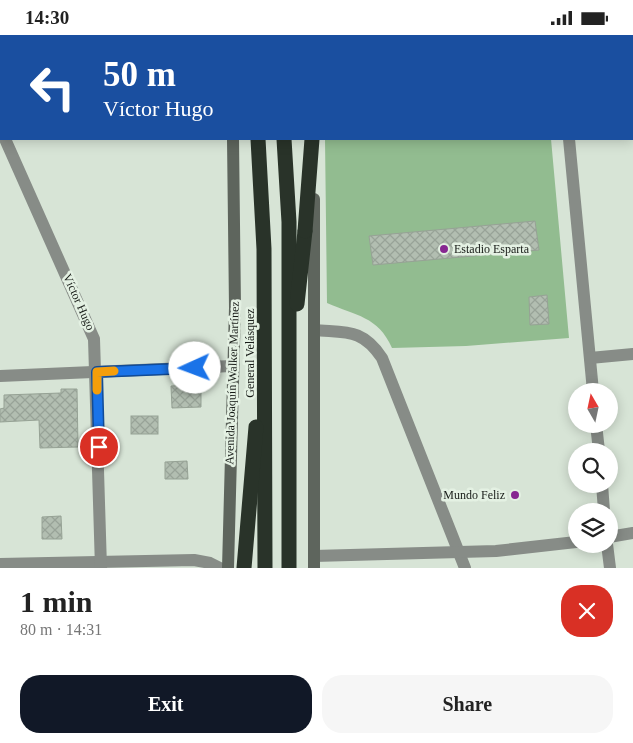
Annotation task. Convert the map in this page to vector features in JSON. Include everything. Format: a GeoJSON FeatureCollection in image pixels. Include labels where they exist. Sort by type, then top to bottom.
{"type":"FeatureCollection","features":[{"type":"Feature","properties":{"kind":"highway"},"geometry":{"type":"LineString","coordinates":[[288,380],[306,231],[311,140]]}},
{"type":"Feature","properties":{"kind":"highway"},"geometry":{"type":"LineString","coordinates":[[285,144],[289,230],[289,568]]}},
{"type":"Feature","properties":{"kind":"highway","name":"General Velásquez"},"geometry":{"type":"LineString","coordinates":[[258,145],[264,220],[265,568]]}},
{"type":"Feature","properties":{"kind":"highway"},"geometry":{"type":"LineString","coordinates":[[244,568],[265,324]]}},
{"type":"Feature","properties":{"kind":"main road","name":"Avenida Joaquín Walker Martínez"},"geometry":{"type":"LineString","coordinates":[[228,568],[235,263],[233,140]]}},
{"type":"Feature","properties":{"kind":"main road"},"geometry":{"type":"LineString","coordinates":[[311,140],[314,186],[314,562]]}},
{"type":"Feature","properties":{"kind":"street","name":"Víctor Hugo"},"geometry":{"type":"LineString","coordinates":[[5,140],[90,326],[94,339],[97,372],[101,565]]}},
{"type":"Feature","properties":{"kind":"street"},"geometry":{"type":"LineString","coordinates":[[570,140],[592,383]]}},
{"type":"Feature","properties":{"kind":"street"},"geometry":{"type":"LineString","coordinates":[[314,330],[350,332],[363,336],[382,358],[464,568]]}},
{"type":"Feature","properties":{"kind":"street"},"geometry":{"type":"LineString","coordinates":[[590,359],[633,355]]}},
{"type":"Feature","properties":{"kind":"street"},"geometry":{"type":"LineString","coordinates":[[0,376],[232,367]]}},
{"type":"Feature","properties":{"kind":"street"},"geometry":{"type":"LineString","coordinates":[[618,536],[633,533]]}},
{"type":"Feature","properties":{"kind":"street"},"geometry":{"type":"LineString","coordinates":[[314,562],[496,551],[568,544]]}},
{"type":"Feature","properties":{"kind":"street"},"geometry":{"type":"LineString","coordinates":[[609,553],[610,568]]}},
{"type":"Feature","properties":{"kind":"street"},"geometry":{"type":"LineString","coordinates":[[0,564],[101,565],[194,560],[210,563],[220,568]]}},
{"type":"Feature","properties":{"kind":"green space","name":"Estadio Esparta"},"geometry":{"type":"Polygon","coordinates":[[[325,140],[551,140],[569,338],[466,346],[392,348],[380,329],[373,323],[327,303],[325,140]]]}},
{"type":"Feature","properties":{"kind":"building"},"geometry":{"type":"Polygon","coordinates":[[[535,221],[539,250],[373,265],[369,236],[535,221]]]}},
{"type":"Feature","properties":{"kind":"building"},"geometry":{"type":"Polygon","coordinates":[[[547,295],[549,324],[530,325],[529,297],[547,295]]]}},
{"type":"Feature","properties":{"kind":"building"},"geometry":{"type":"Polygon","coordinates":[[[201,385],[201,407],[172,408],[171,386],[201,385]]]}},
{"type":"Feature","properties":{"kind":"building"},"geometry":{"type":"Polygon","coordinates":[[[61,389],[77,389],[78,447],[40,448],[39,420],[0,422],[0,409],[4,408],[4,395],[61,393],[61,389]]]}},
{"type":"Feature","properties":{"kind":"building"},"geometry":{"type":"Polygon","coordinates":[[[131,416],[158,416],[158,434],[131,434],[131,416]]]}},
{"type":"Feature","properties":{"kind":"building"},"geometry":{"type":"Polygon","coordinates":[[[187,461],[188,479],[165,479],[165,462],[187,461]]]}},
{"type":"Feature","properties":{"kind":"building"},"geometry":{"type":"Polygon","coordinates":[[[61,516],[62,539],[42,539],[42,517],[61,516]]]}},
{"type":"Feature","properties":{"kind":"slow traffic"},"geometry":{"type":"LineString","coordinates":[[97,390],[97,372],[114,371]]}},
{"type":"Feature","properties":{"kind":"place","name":"Estadio Esparta"},"geometry":{"type":"Point","coordinates":[444,249]}},
{"type":"Feature","properties":{"kind":"place","name":"Mundo Feliz"},"geometry":{"type":"Point","coordinates":[515,495]}},
{"type":"Feature","properties":{"kind":"route"},"geometry":{"type":"LineString","coordinates":[[99,447],[97,372],[195,368]]}}]}
